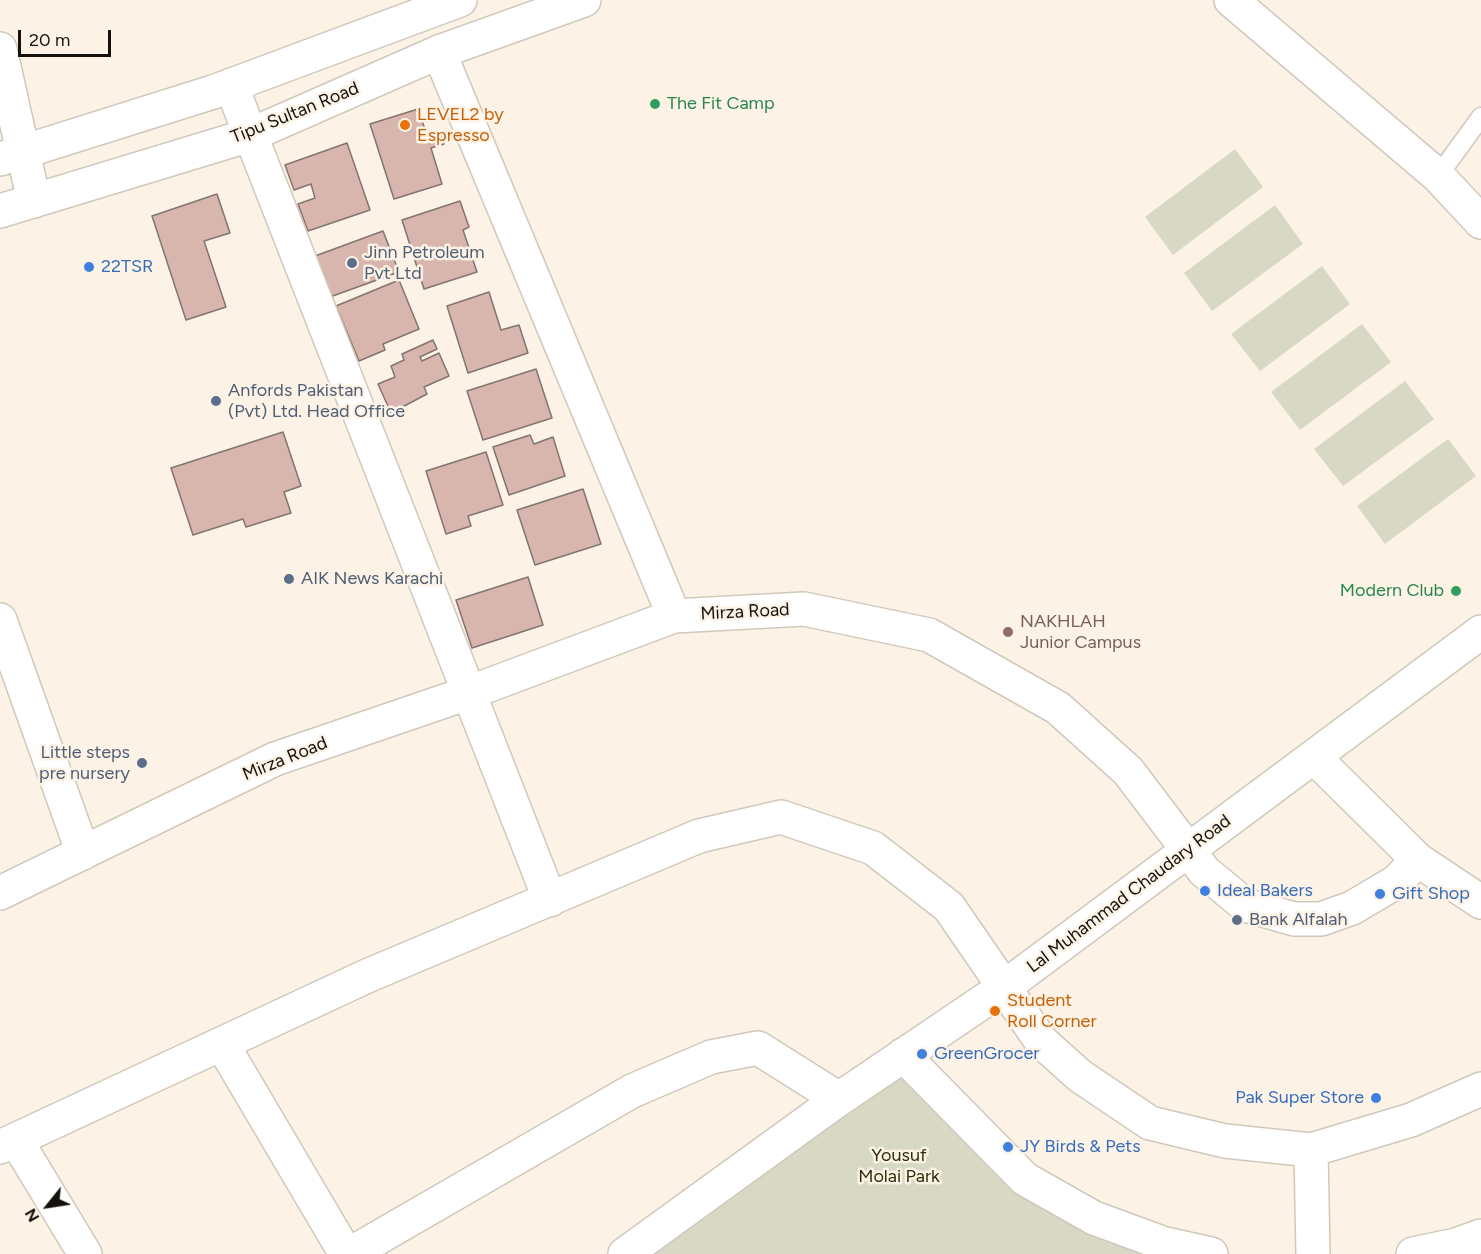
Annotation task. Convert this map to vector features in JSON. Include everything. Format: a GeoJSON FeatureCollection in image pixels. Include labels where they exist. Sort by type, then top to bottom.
{"type":"FeatureCollection","features":[{"type":"Feature","properties":{"kind":"street"},"geometry":{"type":"LineString","coordinates":[[11,155],[231,85],[460,0]]}},
{"type":"Feature","properties":{"kind":"street","name":"Tipu Sultan Road"},"geometry":{"type":"LineString","coordinates":[[0,211],[250,135],[439,52],[584,0]]}},
{"type":"Feature","properties":{"kind":"street"},"geometry":{"type":"LineString","coordinates":[[1232,0],[1438,176],[1481,222]]}},
{"type":"Feature","properties":{"kind":"street"},"geometry":{"type":"LineString","coordinates":[[0,49],[11,155],[34,201]]}},
{"type":"Feature","properties":{"kind":"street"},"geometry":{"type":"LineString","coordinates":[[439,52],[674,616]]}},
{"type":"Feature","properties":{"kind":"street"},"geometry":{"type":"LineString","coordinates":[[231,85],[550,900]]}},
{"type":"Feature","properties":{"kind":"street","name":"Mirza Road"},"geometry":{"type":"LineString","coordinates":[[0,893],[275,759],[468,693],[674,616],[804,609],[930,635],[1058,708],[1128,771],[1204,871],[1245,905],[1294,919],[1321,919],[1352,908],[1396,882],[1418,860]]}},
{"type":"Feature","properties":{"kind":"street","name":"Lal Muhammad Chaudary Road"},"geometry":{"type":"LineString","coordinates":[[625,1254],[839,1099],[1003,987],[1481,632]]}},
{"type":"Feature","properties":{"kind":"street"},"geometry":{"type":"LineString","coordinates":[[3,638],[83,853]]}},
{"type":"Feature","properties":{"kind":"street"},"geometry":{"type":"LineString","coordinates":[[1314,757],[1418,860],[1481,902]]}},
{"type":"Feature","properties":{"kind":"street"},"geometry":{"type":"LineString","coordinates":[[85,1254],[8,1144],[367,976],[699,836],[781,817],[873,848],[949,907],[1048,1048],[1080,1076],[1150,1123],[1225,1141],[1311,1150],[1411,1120],[1481,1089]]}},
{"type":"Feature","properties":{"kind":"street"},"geometry":{"type":"LineString","coordinates":[[222,1044],[348,1254],[632,1091],[711,1057],[758,1048],[839,1099]]}},
{"type":"Feature","properties":{"kind":"street"},"geometry":{"type":"LineString","coordinates":[[903,1055],[1025,1179],[1094,1218],[1162,1243],[1211,1254]]}},
{"type":"Feature","properties":{"kind":"street"},"geometry":{"type":"LineString","coordinates":[[1311,1150],[1313,1254]]}},
{"type":"Feature","properties":{"kind":"street"},"geometry":{"type":"LineString","coordinates":[[1413,1254],[1456,1245],[1481,1236]]}},
{"type":"Feature","properties":{"kind":"lane"},"geometry":{"type":"LineString","coordinates":[[1438,176],[1481,117]]}},
{"type":"Feature","properties":{"kind":"green space"},"geometry":{"type":"Polygon","coordinates":[[[1235,149],[1263,187],[1173,255],[1145,217],[1235,149]]]}},
{"type":"Feature","properties":{"kind":"green space"},"geometry":{"type":"Polygon","coordinates":[[[1275,205],[1303,244],[1212,311],[1184,273],[1275,205]]]}},
{"type":"Feature","properties":{"kind":"green space"},"geometry":{"type":"Polygon","coordinates":[[[1322,266],[1350,304],[1260,371],[1231,334],[1322,266]]]}},
{"type":"Feature","properties":{"kind":"green space"},"geometry":{"type":"Polygon","coordinates":[[[1362,324],[1391,362],[1300,430],[1271,392],[1362,324]]]}},
{"type":"Feature","properties":{"kind":"green space"},"geometry":{"type":"Polygon","coordinates":[[[1405,381],[1434,419],[1343,486],[1314,449],[1405,381]]]}},
{"type":"Feature","properties":{"kind":"green space"},"geometry":{"type":"Polygon","coordinates":[[[1448,439],[1476,476],[1385,544],[1357,506],[1448,439]]]}},
{"type":"Feature","properties":{"kind":"green space","name":"Yousuf Molai Park"},"geometry":{"type":"Polygon","coordinates":[[[904,1055],[1094,1218],[1223,1254],[627,1254],[904,1055]]]}},
{"type":"Feature","properties":{"kind":"building"},"geometry":{"type":"Polygon","coordinates":[[[418,109],[427,135],[440,131],[444,144],[431,148],[442,184],[394,199],[370,124],[418,109]]]}},
{"type":"Feature","properties":{"kind":"building"},"geometry":{"type":"Polygon","coordinates":[[[347,143],[370,210],[308,231],[298,204],[315,198],[311,184],[294,190],[285,165],[347,143]]]}},
{"type":"Feature","properties":{"kind":"building"},"geometry":{"type":"Polygon","coordinates":[[[217,194],[230,233],[204,241],[226,307],[186,320],[152,216],[217,194]]]}},
{"type":"Feature","properties":{"kind":"building"},"geometry":{"type":"Polygon","coordinates":[[[460,201],[469,227],[463,230],[477,272],[424,289],[402,220],[460,201]]]}},
{"type":"Feature","properties":{"kind":"building"},"geometry":{"type":"Polygon","coordinates":[[[383,231],[399,272],[330,297],[315,256],[383,231]]]}},
{"type":"Feature","properties":{"kind":"building"},"geometry":{"type":"Polygon","coordinates":[[[399,280],[419,329],[383,344],[385,350],[359,361],[336,306],[399,280]]]}},
{"type":"Feature","properties":{"kind":"building"},"geometry":{"type":"Polygon","coordinates":[[[489,292],[501,330],[519,325],[528,353],[468,373],[447,306],[489,292]]]}},
{"type":"Feature","properties":{"kind":"building"},"geometry":{"type":"Polygon","coordinates":[[[433,340],[437,349],[420,357],[422,361],[439,353],[449,376],[424,387],[427,394],[391,413],[378,384],[395,377],[391,366],[404,360],[402,354],[433,340]]]}},
{"type":"Feature","properties":{"kind":"building"},"geometry":{"type":"Polygon","coordinates":[[[536,369],[552,418],[483,440],[467,391],[536,369]]]}},
{"type":"Feature","properties":{"kind":"building"},"geometry":{"type":"Polygon","coordinates":[[[283,432],[301,486],[284,492],[291,513],[246,527],[243,519],[193,535],[171,468],[283,432]]]}},
{"type":"Feature","properties":{"kind":"building"},"geometry":{"type":"Polygon","coordinates":[[[530,435],[534,444],[553,437],[565,476],[509,495],[493,447],[530,435]]]}},
{"type":"Feature","properties":{"kind":"building"},"geometry":{"type":"Polygon","coordinates":[[[486,452],[503,505],[468,516],[471,526],[446,534],[426,471],[486,452]]]}},
{"type":"Feature","properties":{"kind":"building"},"geometry":{"type":"Polygon","coordinates":[[[583,489],[601,544],[535,565],[517,510],[583,489]]]}},
{"type":"Feature","properties":{"kind":"building"},"geometry":{"type":"Polygon","coordinates":[[[528,577],[543,625],[472,648],[456,600],[528,577]]]}},
{"type":"Feature","properties":{"kind":"place","name":"The Fit Camp"},"geometry":{"type":"Point","coordinates":[655,104]}},
{"type":"Feature","properties":{"kind":"place","name":"LEVEL2 by Espresso"},"geometry":{"type":"Point","coordinates":[405,125]}},
{"type":"Feature","properties":{"kind":"place","name":"Jinn Petroleum Pvt Ltd"},"geometry":{"type":"Point","coordinates":[352,263]}},
{"type":"Feature","properties":{"kind":"place","name":"22TSR"},"geometry":{"type":"Point","coordinates":[89,267]}},
{"type":"Feature","properties":{"kind":"place","name":"Anfords Pakistan (Pvt) Ltd. Head Office"},"geometry":{"type":"Point","coordinates":[216,401]}},
{"type":"Feature","properties":{"kind":"place","name":"AIK News Karachi"},"geometry":{"type":"Point","coordinates":[289,579]}},
{"type":"Feature","properties":{"kind":"place","name":"Modern Club"},"geometry":{"type":"Point","coordinates":[1456,591]}},
{"type":"Feature","properties":{"kind":"place","name":"NAKHLAH Junior Campus"},"geometry":{"type":"Point","coordinates":[1008,632]}},
{"type":"Feature","properties":{"kind":"place","name":"Little steps pre nursery"},"geometry":{"type":"Point","coordinates":[142,763]}},
{"type":"Feature","properties":{"kind":"place","name":"Ideal Bakers"},"geometry":{"type":"Point","coordinates":[1205,891]}},
{"type":"Feature","properties":{"kind":"place","name":"Gift Shop"},"geometry":{"type":"Point","coordinates":[1380,894]}},
{"type":"Feature","properties":{"kind":"place","name":"Bank Alfalah"},"geometry":{"type":"Point","coordinates":[1237,920]}},
{"type":"Feature","properties":{"kind":"place","name":"Student Roll Corner"},"geometry":{"type":"Point","coordinates":[995,1011]}},
{"type":"Feature","properties":{"kind":"place","name":"GreenGrocer"},"geometry":{"type":"Point","coordinates":[922,1054]}},
{"type":"Feature","properties":{"kind":"place","name":"Pak Super Store"},"geometry":{"type":"Point","coordinates":[1376,1098]}},
{"type":"Feature","properties":{"kind":"place","name":"JY Birds & Pets"},"geometry":{"type":"Point","coordinates":[1008,1147]}}]}
